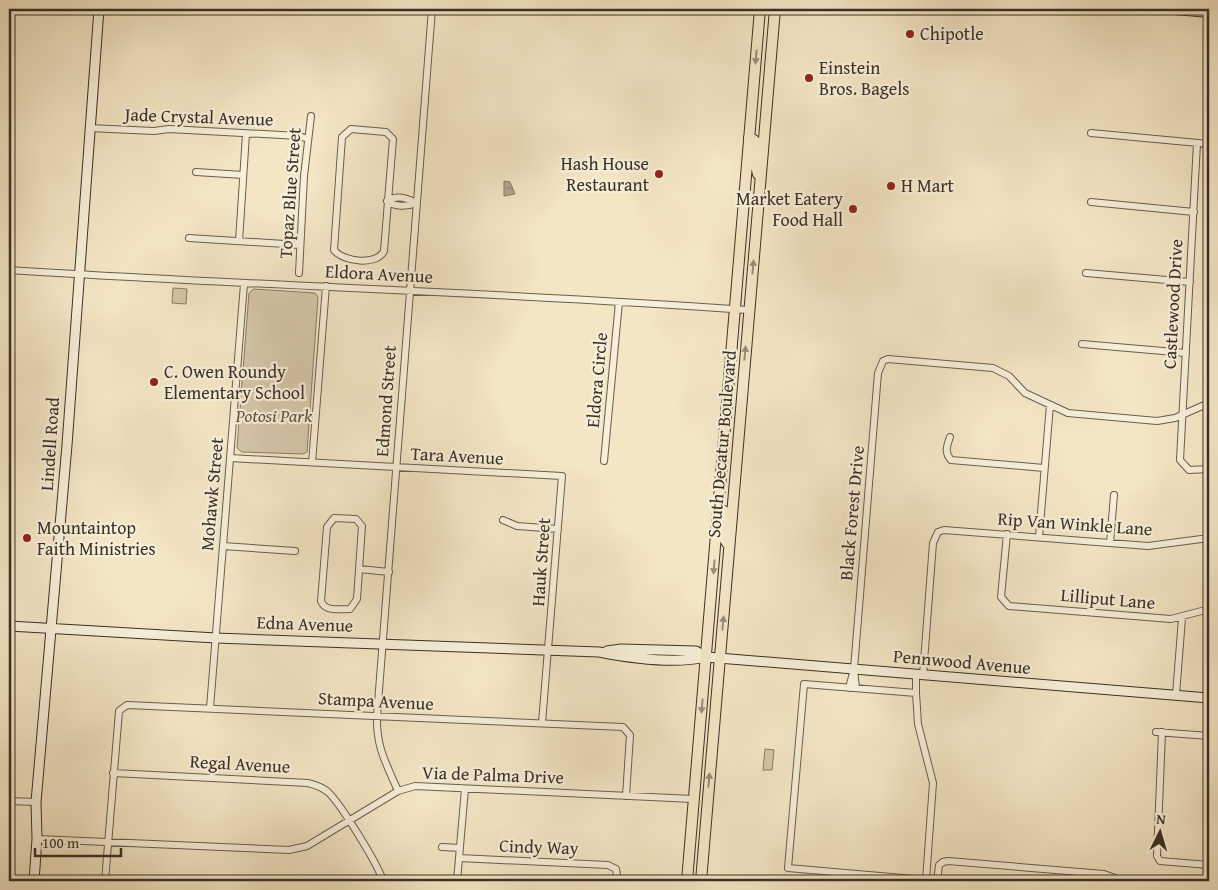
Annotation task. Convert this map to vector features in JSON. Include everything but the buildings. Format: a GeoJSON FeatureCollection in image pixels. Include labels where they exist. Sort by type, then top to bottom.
{"type":"FeatureCollection","features":[{"type":"Feature","properties":{"kind":"main road","name":"South Decatur Boulevard"},"geometry":{"type":"LineString","coordinates":[[701,881],[713,658],[718,503],[760,9]]}},
{"type":"Feature","properties":{"kind":"main road","name":"South Decatur Boulevard"},"geometry":{"type":"LineString","coordinates":[[687,881],[693,798],[729,549],[775,9]]}},
{"type":"Feature","properties":{"kind":"main road"},"geometry":{"type":"LineString","coordinates":[[1175,9],[1209,12]]}},
{"type":"Feature","properties":{"kind":"main road"},"geometry":{"type":"LineString","coordinates":[[754,86],[757,132],[764,137]]}},
{"type":"Feature","properties":{"kind":"main road"},"geometry":{"type":"LineString","coordinates":[[749,137],[755,141],[755,162],[760,185]]}},
{"type":"Feature","properties":{"kind":"main road"},"geometry":{"type":"LineString","coordinates":[[742,225],[756,225]]}},
{"type":"Feature","properties":{"kind":"main road"},"geometry":{"type":"LineString","coordinates":[[725,428],[730,443],[727,481],[729,489],[734,495]]}},
{"type":"Feature","properties":{"kind":"main road"},"geometry":{"type":"LineString","coordinates":[[718,503],[723,505],[724,508],[724,538],[729,549]]}},
{"type":"Feature","properties":{"kind":"main road"},"geometry":{"type":"LineString","coordinates":[[693,798],[699,800],[701,807],[698,839],[704,842]]}},
{"type":"Feature","properties":{"kind":"street","name":"Lindell Road"},"geometry":{"type":"LineString","coordinates":[[34,881],[37,839],[36,802],[79,274],[98,9]]}},
{"type":"Feature","properties":{"kind":"street","name":"Edmond Street"},"geometry":{"type":"LineString","coordinates":[[398,791],[376,736],[432,9]]}},
{"type":"Feature","properties":{"kind":"street","name":"Topaz Blue Street"},"geometry":{"type":"LineString","coordinates":[[299,273],[311,116]]}},
{"type":"Feature","properties":{"kind":"street","name":"Jade Crystal Avenue"},"geometry":{"type":"LineString","coordinates":[[89,128],[154,131],[169,129],[299,136],[308,139]]}},
{"type":"Feature","properties":{"kind":"street"},"geometry":{"type":"LineString","coordinates":[[350,129],[386,132],[393,139],[387,201],[384,251],[381,258],[375,260],[338,256],[334,250],[342,137],[350,129]]}},
{"type":"Feature","properties":{"kind":"street"},"geometry":{"type":"LineString","coordinates":[[1091,133],[1209,144]]}},
{"type":"Feature","properties":{"kind":"street"},"geometry":{"type":"LineString","coordinates":[[239,241],[246,134]]}},
{"type":"Feature","properties":{"kind":"street","name":"Castlewood Drive"},"geometry":{"type":"LineString","coordinates":[[1197,143],[1180,460],[1189,470],[1209,469]]}},
{"type":"Feature","properties":{"kind":"street"},"geometry":{"type":"LineString","coordinates":[[196,172],[243,175]]}},
{"type":"Feature","properties":{"kind":"street"},"geometry":{"type":"LineString","coordinates":[[387,201],[392,198],[403,198],[416,203]]}},
{"type":"Feature","properties":{"kind":"street"},"geometry":{"type":"LineString","coordinates":[[1091,202],[1194,212]]}},
{"type":"Feature","properties":{"kind":"street"},"geometry":{"type":"LineString","coordinates":[[189,238],[300,245]]}},
{"type":"Feature","properties":{"kind":"street","name":"Eldora Avenue"},"geometry":{"type":"LineString","coordinates":[[9,270],[748,310]]}},
{"type":"Feature","properties":{"kind":"street"},"geometry":{"type":"LineString","coordinates":[[1086,273],[1190,282]]}},
{"type":"Feature","properties":{"kind":"street","name":"Mohawk Street"},"geometry":{"type":"LineString","coordinates":[[210,708],[244,284]]}},
{"type":"Feature","properties":{"kind":"street"},"geometry":{"type":"LineString","coordinates":[[312,462],[326,286]]}},
{"type":"Feature","properties":{"kind":"street","name":"Eldora Circle"},"geometry":{"type":"LineString","coordinates":[[604,461],[619,302]]}},
{"type":"Feature","properties":{"kind":"street"},"geometry":{"type":"LineString","coordinates":[[1082,344],[1186,353]]}},
{"type":"Feature","properties":{"kind":"street","name":"Black Forest Drive"},"geometry":{"type":"LineString","coordinates":[[853,688],[878,373],[883,361],[888,359],[993,368],[1009,376],[1025,393],[1050,406]]}},
{"type":"Feature","properties":{"kind":"street"},"geometry":{"type":"LineString","coordinates":[[1039,537],[1050,406],[1068,413],[1158,421],[1209,403]]}},
{"type":"Feature","properties":{"kind":"street"},"geometry":{"type":"LineString","coordinates":[[950,437],[946,449],[947,455],[951,460],[1044,468]]}},
{"type":"Feature","properties":{"kind":"street","name":"Tara Avenue"},"geometry":{"type":"LineString","coordinates":[[230,458],[562,476]]}},
{"type":"Feature","properties":{"kind":"street","name":"Hauk Street"},"geometry":{"type":"LineString","coordinates":[[542,723],[562,476]]}},
{"type":"Feature","properties":{"kind":"street"},"geometry":{"type":"LineString","coordinates":[[1110,543],[1114,495]]}},
{"type":"Feature","properties":{"kind":"street"},"geometry":{"type":"LineString","coordinates":[[334,518],[352,518],[360,521],[362,531],[359,569],[357,599],[353,607],[350,610],[324,606],[321,601],[327,527],[334,518]]}},
{"type":"Feature","properties":{"kind":"street"},"geometry":{"type":"LineString","coordinates":[[503,520],[517,526],[558,529]]}},
{"type":"Feature","properties":{"kind":"street","name":"Rip Van Winkle Lane"},"geometry":{"type":"LineString","coordinates":[[919,674],[933,544],[938,532],[944,530],[1110,543],[1168,545],[1209,538]]}},
{"type":"Feature","properties":{"kind":"street","name":"Lilliput Lane"},"geometry":{"type":"LineString","coordinates":[[1007,534],[1001,597],[1009,606],[1172,619],[1209,610]]}},
{"type":"Feature","properties":{"kind":"street"},"geometry":{"type":"LineString","coordinates":[[223,546],[295,551]]}},
{"type":"Feature","properties":{"kind":"street"},"geometry":{"type":"LineString","coordinates":[[359,569],[389,572]]}},
{"type":"Feature","properties":{"kind":"street"},"geometry":{"type":"LineString","coordinates":[[1176,695],[1182,618]]}},
{"type":"Feature","properties":{"kind":"street","name":"Edna Avenue"},"geometry":{"type":"LineString","coordinates":[[9,626],[216,638],[600,652],[621,649],[696,651],[713,658]]}},
{"type":"Feature","properties":{"kind":"street","name":"Pennwood Avenue"},"geometry":{"type":"LineString","coordinates":[[713,658],[1209,698]]}},
{"type":"Feature","properties":{"kind":"street"},"geometry":{"type":"LineString","coordinates":[[916,693],[804,684],[788,868],[926,880],[933,783],[918,724],[916,693],[919,674]]}},
{"type":"Feature","properties":{"kind":"street","name":"Stampa Avenue"},"geometry":{"type":"LineString","coordinates":[[113,773],[119,711],[122,707],[127,705],[210,708],[623,727],[628,730],[630,735],[626,796]]}},
{"type":"Feature","properties":{"kind":"street"},"geometry":{"type":"LineString","coordinates":[[1209,736],[1159,732],[1157,856],[1160,861],[1209,865]]}},
{"type":"Feature","properties":{"kind":"street"},"geometry":{"type":"LineString","coordinates":[[105,881],[113,773]]}},
{"type":"Feature","properties":{"kind":"street","name":"Regal Avenue"},"geometry":{"type":"LineString","coordinates":[[113,773],[318,785],[328,792],[348,820]]}},
{"type":"Feature","properties":{"kind":"street","name":"Via de Palma Drive"},"geometry":{"type":"LineString","coordinates":[[37,839],[289,850],[307,846],[398,791],[415,786],[693,798]]}},
{"type":"Feature","properties":{"kind":"street"},"geometry":{"type":"LineString","coordinates":[[457,881],[465,788]]}},
{"type":"Feature","properties":{"kind":"street"},"geometry":{"type":"LineString","coordinates":[[9,801],[36,802]]}},
{"type":"Feature","properties":{"kind":"street"},"geometry":{"type":"LineString","coordinates":[[348,820],[383,881]]}},
{"type":"Feature","properties":{"kind":"street"},"geometry":{"type":"LineString","coordinates":[[442,847],[460,848]]}},
{"type":"Feature","properties":{"kind":"street","name":"Cindy Way"},"geometry":{"type":"LineString","coordinates":[[459,858],[608,865],[616,869],[618,881]]}},
{"type":"Feature","properties":{"kind":"street"},"geometry":{"type":"LineString","coordinates":[[937,881],[939,865],[948,861],[1104,874],[1123,881]]}},
{"type":"Feature","properties":{"kind":"street"},"geometry":{"type":"LineString","coordinates":[[1157,881],[1172,881]]}},
{"type":"Feature","properties":{"kind":"green space"},"geometry":{"type":"Polygon","coordinates":[[[173,288],[187,289],[186,304],[172,303],[173,288]]]}},
{"type":"Feature","properties":{"kind":"green space","name":"Potosi Park"},"geometry":{"type":"Polygon","coordinates":[[[254,289],[315,293],[318,297],[307,452],[303,454],[242,452],[237,448],[249,293],[254,289]]]}},
{"type":"Feature","properties":{"kind":"green space"},"geometry":{"type":"Polygon","coordinates":[[[765,749],[774,750],[772,770],[763,770],[765,749]]]}},
{"type":"Feature","properties":{"kind":"water"},"geometry":{"type":"Polygon","coordinates":[[[504,181],[510,182],[515,194],[504,196],[504,181]]]}},
{"type":"Feature","properties":{"kind":"place","name":"Chipotle"},"geometry":{"type":"Point","coordinates":[910,34]}},
{"type":"Feature","properties":{"kind":"place","name":"Einstein Bros. Bagels"},"geometry":{"type":"Point","coordinates":[809,78]}},
{"type":"Feature","properties":{"kind":"place","name":"Hash House Restaurant"},"geometry":{"type":"Point","coordinates":[659,174]}},
{"type":"Feature","properties":{"kind":"place","name":"H Mart"},"geometry":{"type":"Point","coordinates":[891,186]}},
{"type":"Feature","properties":{"kind":"place","name":"Market Eatery Food Hall"},"geometry":{"type":"Point","coordinates":[853,209]}},
{"type":"Feature","properties":{"kind":"place","name":"C. Owen Roundy Elementary School"},"geometry":{"type":"Point","coordinates":[154,382]}},
{"type":"Feature","properties":{"kind":"place","name":"Mountaintop Faith Ministries"},"geometry":{"type":"Point","coordinates":[27,538]}}]}
